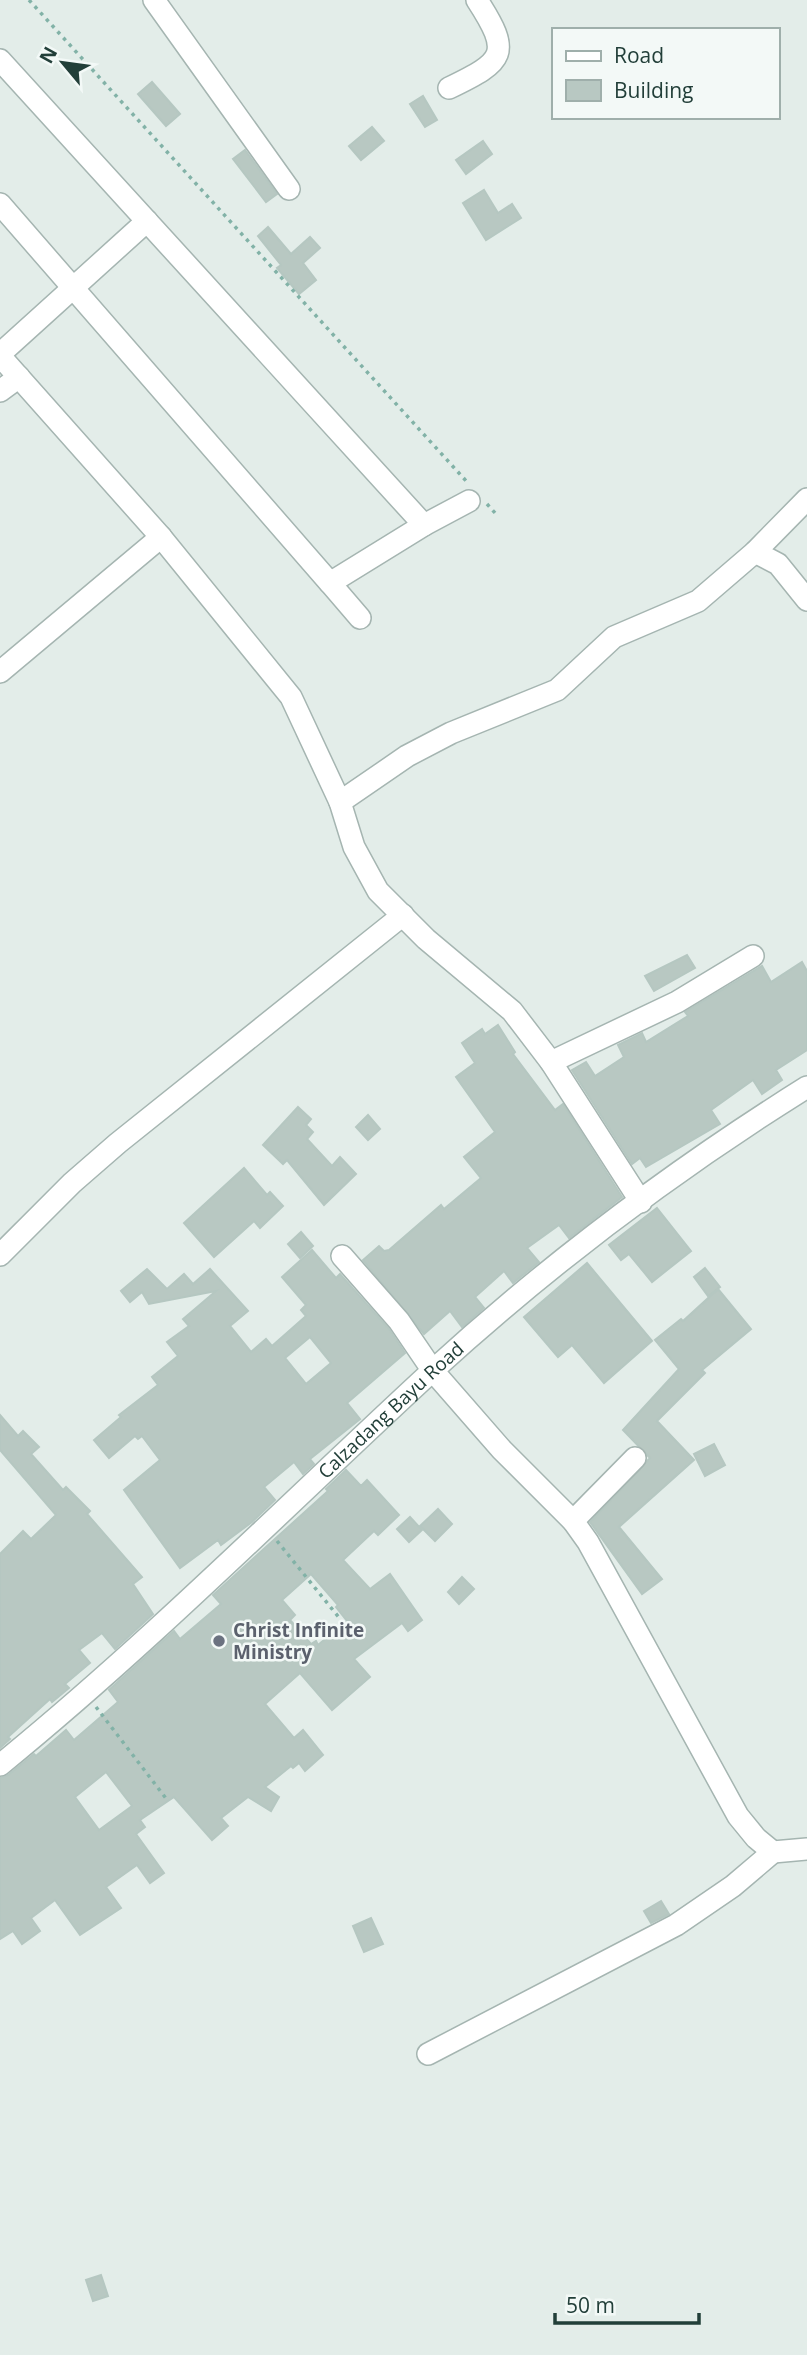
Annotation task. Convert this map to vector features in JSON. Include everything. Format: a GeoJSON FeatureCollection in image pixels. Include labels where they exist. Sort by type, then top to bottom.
{"type":"FeatureCollection","features":[{"type":"Feature","properties":{"kind":"street"},"geometry":{"type":"LineString","coordinates":[[155,0],[289,189]]}},
{"type":"Feature","properties":{"kind":"street"},"geometry":{"type":"LineString","coordinates":[[449,88],[483,72],[497,55],[497,32],[477,0]]}},
{"type":"Feature","properties":{"kind":"street"},"geometry":{"type":"LineString","coordinates":[[0,60],[424,524]]}},
{"type":"Feature","properties":{"kind":"street"},"geometry":{"type":"LineString","coordinates":[[0,204],[360,618]]}},
{"type":"Feature","properties":{"kind":"street"},"geometry":{"type":"LineString","coordinates":[[147,221],[0,355],[161,537],[292,697],[340,802],[362,864],[378,891],[426,939],[512,1011],[551,1062],[641,1202]]}},
{"type":"Feature","properties":{"kind":"street"},"geometry":{"type":"LineString","coordinates":[[0,391],[19,377]]}},
{"type":"Feature","properties":{"kind":"street"},"geometry":{"type":"LineString","coordinates":[[330,583],[424,524],[478,499]]}},
{"type":"Feature","properties":{"kind":"street"},"geometry":{"type":"LineString","coordinates":[[340,802],[407,755],[451,733],[557,690],[614,637],[698,601],[755,552],[807,499]]}},
{"type":"Feature","properties":{"kind":"street"},"geometry":{"type":"LineString","coordinates":[[0,672],[161,537]]}},
{"type":"Feature","properties":{"kind":"street"},"geometry":{"type":"LineString","coordinates":[[755,552],[778,564],[807,600]]}},
{"type":"Feature","properties":{"kind":"street"},"geometry":{"type":"LineString","coordinates":[[0,1255],[72,1183],[153,1113],[403,915]]}},
{"type":"Feature","properties":{"kind":"street"},"geometry":{"type":"LineString","coordinates":[[551,1062],[677,1002],[752,956]]}},
{"type":"Feature","properties":{"kind":"street","name":"Calzadang Bayu Road"},"geometry":{"type":"LineString","coordinates":[[0,1765],[85,1696],[267,1529],[433,1371],[575,1249],[756,1119],[807,1087]]}},
{"type":"Feature","properties":{"kind":"street"},"geometry":{"type":"LineString","coordinates":[[342,1256],[400,1321],[433,1371],[502,1450],[573,1521],[588,1542],[738,1816],[756,1838],[773,1852]]}},
{"type":"Feature","properties":{"kind":"street"},"geometry":{"type":"LineString","coordinates":[[573,1521],[635,1458]]}},
{"type":"Feature","properties":{"kind":"street"},"geometry":{"type":"LineString","coordinates":[[428,2054],[676,1925],[733,1886],[773,1852],[807,1849]]}},
{"type":"Feature","properties":{"kind":"path"},"geometry":{"type":"LineString","coordinates":[[29,0],[478,499],[496,514]]}},
{"type":"Feature","properties":{"kind":"path"},"geometry":{"type":"LineString","coordinates":[[267,1529],[341,1620]]}},
{"type":"Feature","properties":{"kind":"path"},"geometry":{"type":"LineString","coordinates":[[85,1696],[128,1746],[168,1801]]}},
{"type":"Feature","properties":{"kind":"building"},"geometry":{"type":"Polygon","coordinates":[[[152,82],[180,114],[166,126],[138,94],[152,82]]]}},
{"type":"Feature","properties":{"kind":"building"},"geometry":{"type":"Polygon","coordinates":[[[423,96],[437,120],[425,127],[410,104],[423,96]]]}},
{"type":"Feature","properties":{"kind":"building"},"geometry":{"type":"Polygon","coordinates":[[[372,127],[384,141],[361,160],[349,146],[372,127]]]}},
{"type":"Feature","properties":{"kind":"building"},"geometry":{"type":"Polygon","coordinates":[[[483,141],[492,154],[466,174],[456,160],[483,141]]]}},
{"type":"Feature","properties":{"kind":"building"},"geometry":{"type":"Polygon","coordinates":[[[245,150],[277,194],[266,202],[233,159],[245,150]]]}},
{"type":"Feature","properties":{"kind":"building"},"geometry":{"type":"Polygon","coordinates":[[[484,190],[498,213],[512,204],[521,218],[486,240],[463,203],[484,190]]]}},
{"type":"Feature","properties":{"kind":"building"},"geometry":{"type":"Polygon","coordinates":[[[268,227],[291,254],[310,237],[320,248],[303,263],[316,280],[299,294],[277,268],[281,265],[258,236],[268,227]]]}},
{"type":"Feature","properties":{"kind":"building"},"geometry":{"type":"Polygon","coordinates":[[[687,955],[695,968],[654,991],[645,976],[687,955]]]}},
{"type":"Feature","properties":{"kind":"building"},"geometry":{"type":"Polygon","coordinates":[[[802,962],[807,971],[807,1050],[776,1070],[782,1080],[762,1094],[753,1080],[711,1110],[720,1124],[646,1167],[640,1158],[632,1164],[572,1070],[586,1062],[595,1076],[624,1057],[618,1045],[642,1033],[646,1042],[688,1016],[685,1012],[762,966],[771,982],[802,962]]]}},
{"type":"Feature","properties":{"kind":"building"},"geometry":{"type":"Polygon","coordinates":[[[498,1025],[515,1052],[513,1054],[555,1110],[563,1104],[622,1197],[569,1238],[559,1225],[527,1248],[539,1262],[513,1283],[504,1271],[475,1297],[484,1308],[462,1327],[450,1311],[424,1334],[363,1260],[379,1246],[384,1251],[389,1250],[441,1205],[444,1209],[481,1178],[464,1157],[495,1132],[456,1077],[475,1063],[462,1043],[482,1029],[485,1034],[498,1025]]]}},
{"type":"Feature","properties":{"kind":"building"},"geometry":{"type":"Polygon","coordinates":[[[298,1107],[311,1119],[306,1125],[313,1132],[307,1139],[332,1166],[340,1157],[356,1174],[324,1205],[287,1160],[283,1164],[263,1145],[298,1107]]]}},
{"type":"Feature","properties":{"kind":"building"},"geometry":{"type":"Polygon","coordinates":[[[368,1115],[380,1129],[368,1140],[356,1127],[368,1115]]]}},
{"type":"Feature","properties":{"kind":"building"},"geometry":{"type":"Polygon","coordinates":[[[244,1168],[267,1195],[270,1192],[283,1206],[260,1228],[254,1221],[214,1257],[184,1223],[244,1168]]]}},
{"type":"Feature","properties":{"kind":"building"},"geometry":{"type":"Polygon","coordinates":[[[657,1208],[691,1251],[652,1282],[629,1254],[621,1260],[609,1245],[657,1208]]]}},
{"type":"Feature","properties":{"kind":"building"},"geometry":{"type":"Polygon","coordinates":[[[301,1232],[313,1246],[300,1258],[288,1244],[301,1232]]]}},
{"type":"Feature","properties":{"kind":"building"},"geometry":{"type":"Polygon","coordinates":[[[312,1250],[336,1278],[340,1274],[389,1329],[405,1353],[347,1403],[360,1419],[310,1459],[314,1464],[303,1474],[294,1462],[264,1487],[275,1500],[252,1522],[221,1545],[218,1540],[180,1568],[124,1490],[160,1460],[142,1436],[138,1439],[135,1436],[109,1458],[94,1440],[121,1417],[119,1415],[158,1385],[152,1377],[178,1356],[167,1342],[189,1326],[183,1319],[216,1291],[149,1304],[142,1292],[130,1302],[121,1291],[147,1269],[167,1289],[184,1274],[193,1284],[210,1269],[248,1311],[230,1326],[251,1352],[266,1339],[272,1346],[306,1316],[301,1310],[306,1305],[282,1277],[312,1250]],[[310,1337],[285,1358],[306,1384],[331,1363],[310,1337]]]}},
{"type":"Feature","properties":{"kind":"building"},"geometry":{"type":"Polygon","coordinates":[[[587,1263],[652,1341],[604,1383],[572,1345],[558,1357],[524,1317],[587,1263]]]}},
{"type":"Feature","properties":{"kind":"building"},"geometry":{"type":"Polygon","coordinates":[[[705,1268],[720,1287],[708,1296],[694,1277],[705,1268]]]}},
{"type":"Feature","properties":{"kind":"building"},"geometry":{"type":"Polygon","coordinates":[[[718,1289],[751,1329],[702,1370],[705,1373],[657,1421],[694,1460],[619,1527],[662,1579],[642,1594],[590,1522],[650,1458],[623,1430],[679,1369],[655,1340],[681,1319],[683,1321],[718,1289]]]}},
{"type":"Feature","properties":{"kind":"building"},"geometry":{"type":"Polygon","coordinates":[[[0,1415],[18,1436],[23,1431],[39,1447],[31,1454],[63,1490],[66,1487],[90,1511],[87,1514],[142,1577],[133,1584],[153,1614],[115,1649],[102,1633],[79,1650],[90,1663],[65,1684],[69,1688],[52,1702],[50,1699],[8,1737],[10,1739],[0,1748],[0,1554],[23,1531],[31,1539],[56,1515],[0,1450],[0,1415]]]}},
{"type":"Feature","properties":{"kind":"building"},"geometry":{"type":"Polygon","coordinates":[[[714,1444],[725,1465],[705,1476],[694,1454],[714,1444]]]}},
{"type":"Feature","properties":{"kind":"building"},"geometry":{"type":"Polygon","coordinates":[[[346,1470],[361,1486],[367,1480],[399,1515],[378,1535],[374,1531],[343,1560],[370,1589],[390,1574],[422,1620],[408,1631],[402,1623],[354,1659],[370,1677],[332,1710],[300,1673],[265,1704],[294,1738],[303,1730],[323,1755],[305,1771],[299,1763],[293,1768],[291,1766],[265,1787],[279,1797],[271,1811],[248,1797],[221,1818],[228,1826],[212,1840],[174,1797],[140,1820],[145,1827],[136,1834],[164,1873],[150,1883],[137,1865],[106,1887],[121,1908],[80,1935],[55,1900],[31,1918],[40,1931],[22,1944],[13,1931],[0,1939],[0,1778],[8,1775],[34,1754],[36,1756],[66,1730],[74,1740],[118,1702],[109,1690],[174,1631],[180,1639],[221,1604],[213,1595],[328,1491],[326,1489],[346,1470]],[[311,1574],[282,1600],[295,1615],[290,1620],[311,1644],[316,1641],[318,1645],[347,1621],[336,1607],[338,1605],[311,1574]],[[106,1772],[75,1797],[99,1830],[132,1806],[106,1772]]]}},
{"type":"Feature","properties":{"kind":"building"},"geometry":{"type":"Polygon","coordinates":[[[438,1509],[452,1524],[435,1541],[420,1526],[438,1509]]]}},
{"type":"Feature","properties":{"kind":"building"},"geometry":{"type":"Polygon","coordinates":[[[410,1517],[422,1530],[409,1542],[397,1529],[410,1517]]]}},
{"type":"Feature","properties":{"kind":"building"},"geometry":{"type":"Polygon","coordinates":[[[462,1577],[474,1589],[459,1604],[448,1592],[462,1577]]]}},
{"type":"Feature","properties":{"kind":"building"},"geometry":{"type":"Polygon","coordinates":[[[661,1901],[669,1914],[651,1923],[644,1911],[661,1901]]]}},
{"type":"Feature","properties":{"kind":"building"},"geometry":{"type":"Polygon","coordinates":[[[371,1918],[383,1944],[364,1952],[353,1926],[371,1918]]]}},
{"type":"Feature","properties":{"kind":"building"},"geometry":{"type":"Polygon","coordinates":[[[101,2275],[108,2296],[93,2301],[86,2280],[101,2275]]]}},
{"type":"Feature","properties":{"kind":"place","name":"Christ Infinite Ministry"},"geometry":{"type":"Point","coordinates":[219,1641]}}]}
